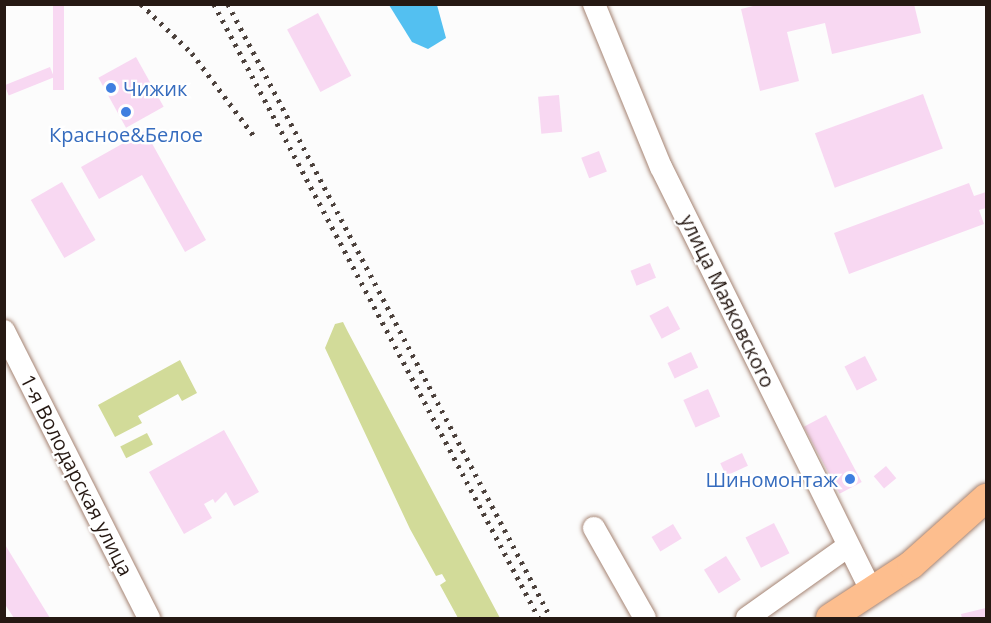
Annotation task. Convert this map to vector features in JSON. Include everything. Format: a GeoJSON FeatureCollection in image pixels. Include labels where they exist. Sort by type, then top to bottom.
{"type":"FeatureCollection","features":[{"type":"Feature","properties":{"kind":"main road"},"geometry":{"type":"LineString","coordinates":[[830,618],[872,592],[926,552],[987,498]]}},
{"type":"Feature","properties":{"kind":"street","name":"улица Маяковского"},"geometry":{"type":"LineString","coordinates":[[594,4],[644,131],[847,547],[872,592]]}},
{"type":"Feature","properties":{"kind":"street","name":"1-я Володарская улица"},"geometry":{"type":"LineString","coordinates":[[4,331],[149,618]]}},
{"type":"Feature","properties":{"kind":"street"},"geometry":{"type":"LineString","coordinates":[[594,528],[645,618]]}},
{"type":"Feature","properties":{"kind":"street"},"geometry":{"type":"LineString","coordinates":[[747,618],[847,547]]}},
{"type":"Feature","properties":{"kind":"green space"},"geometry":{"type":"Polygon","coordinates":[[[343,322],[500,618],[458,618],[440,585],[446,581],[442,574],[436,576],[410,529],[325,348],[335,324],[343,322]]]}},
{"type":"Feature","properties":{"kind":"green space"},"geometry":{"type":"Polygon","coordinates":[[[180,360],[197,393],[182,401],[178,394],[138,416],[142,423],[115,437],[98,405],[180,360]]]}},
{"type":"Feature","properties":{"kind":"green space"},"geometry":{"type":"Polygon","coordinates":[[[147,433],[153,445],[126,458],[120,447],[147,433]]]}},
{"type":"Feature","properties":{"kind":"water"},"geometry":{"type":"Polygon","coordinates":[[[389,5],[437,5],[446,38],[428,49],[412,42],[389,5]]]}},
{"type":"Feature","properties":{"kind":"building"},"geometry":{"type":"Polygon","coordinates":[[[53,4],[64,4],[64,90],[53,90],[53,4]]]}},
{"type":"Feature","properties":{"kind":"building"},"geometry":{"type":"Polygon","coordinates":[[[761,4],[914,4],[921,33],[832,54],[825,23],[787,32],[799,81],[760,91],[741,9],[761,4]]]}},
{"type":"Feature","properties":{"kind":"building"},"geometry":{"type":"Polygon","coordinates":[[[318,13],[351,76],[320,92],[287,29],[318,13]]]}},
{"type":"Feature","properties":{"kind":"building"},"geometry":{"type":"Polygon","coordinates":[[[136,57],[164,107],[126,128],[98,78],[136,57]]]}},
{"type":"Feature","properties":{"kind":"building"},"geometry":{"type":"Polygon","coordinates":[[[50,67],[54,77],[9,96],[5,85],[50,67]]]}},
{"type":"Feature","properties":{"kind":"building"},"geometry":{"type":"Polygon","coordinates":[[[923,94],[943,149],[835,188],[815,133],[923,94]]]}},
{"type":"Feature","properties":{"kind":"building"},"geometry":{"type":"Polygon","coordinates":[[[559,95],[562,132],[541,134],[538,97],[559,95]]]}},
{"type":"Feature","properties":{"kind":"building"},"geometry":{"type":"Polygon","coordinates":[[[145,131],[206,240],[185,252],[142,175],[99,199],[81,167],[145,131]]]}},
{"type":"Feature","properties":{"kind":"building"},"geometry":{"type":"Polygon","coordinates":[[[599,151],[607,172],[589,178],[581,158],[599,151]]]}},
{"type":"Feature","properties":{"kind":"building"},"geometry":{"type":"Polygon","coordinates":[[[62,182],[96,240],[64,258],[31,200],[62,182]]]}},
{"type":"Feature","properties":{"kind":"building"},"geometry":{"type":"Polygon","coordinates":[[[969,183],[974,196],[986,192],[986,208],[979,210],[984,224],[849,274],[834,233],[969,183]]]}},
{"type":"Feature","properties":{"kind":"building"},"geometry":{"type":"Polygon","coordinates":[[[650,263],[656,278],[637,286],[631,271],[650,263]]]}},
{"type":"Feature","properties":{"kind":"building"},"geometry":{"type":"Polygon","coordinates":[[[668,306],[680,329],[662,339],[649,316],[668,306]]]}},
{"type":"Feature","properties":{"kind":"building"},"geometry":{"type":"Polygon","coordinates":[[[691,352],[698,367],[675,378],[667,363],[691,352]]]}},
{"type":"Feature","properties":{"kind":"building"},"geometry":{"type":"Polygon","coordinates":[[[865,356],[877,380],[857,390],[845,366],[865,356]]]}},
{"type":"Feature","properties":{"kind":"building"},"geometry":{"type":"Polygon","coordinates":[[[708,389],[720,416],[696,427],[683,400],[708,389]]]}},
{"type":"Feature","properties":{"kind":"building"},"geometry":{"type":"Polygon","coordinates":[[[826,415],[862,482],[840,494],[804,427],[826,415]]]}},
{"type":"Feature","properties":{"kind":"building"},"geometry":{"type":"Polygon","coordinates":[[[224,430],[259,492],[234,506],[226,492],[215,503],[213,499],[204,504],[212,518],[184,534],[149,472],[224,430]]]}},
{"type":"Feature","properties":{"kind":"building"},"geometry":{"type":"Polygon","coordinates":[[[742,453],[748,466],[726,476],[720,463],[742,453]]]}},
{"type":"Feature","properties":{"kind":"building"},"geometry":{"type":"Polygon","coordinates":[[[886,466],[896,478],[884,489],[874,476],[886,466]]]}},
{"type":"Feature","properties":{"kind":"building"},"geometry":{"type":"Polygon","coordinates":[[[774,523],[789,553],[761,568],[745,538],[774,523]]]}},
{"type":"Feature","properties":{"kind":"building"},"geometry":{"type":"Polygon","coordinates":[[[673,524],[682,539],[660,551],[652,537],[673,524]]]}},
{"type":"Feature","properties":{"kind":"building"},"geometry":{"type":"Polygon","coordinates":[[[4,543],[50,618],[14,618],[4,603],[4,543]]]}},
{"type":"Feature","properties":{"kind":"building"},"geometry":{"type":"Polygon","coordinates":[[[726,556],[741,580],[719,594],[704,570],[726,556]]]}},
{"type":"Feature","properties":{"kind":"building"},"geometry":{"type":"Polygon","coordinates":[[[986,608],[986,618],[962,618],[961,614],[986,608]]]}},
{"type":"Feature","properties":{"kind":"railway"},"geometry":{"type":"LineString","coordinates":[[141,4],[192,53],[254,136]]}},
{"type":"Feature","properties":{"kind":"railway"},"geometry":{"type":"LineString","coordinates":[[214,4],[539,618]]}},
{"type":"Feature","properties":{"kind":"railway"},"geometry":{"type":"LineString","coordinates":[[228,4],[551,618]]}},
{"type":"Feature","properties":{"kind":"place","name":"Чижик"},"geometry":{"type":"Point","coordinates":[111,88]}},
{"type":"Feature","properties":{"kind":"place","name":"Красное&Белое"},"geometry":{"type":"Point","coordinates":[126,112]}},
{"type":"Feature","properties":{"kind":"place","name":"Шиномонтаж"},"geometry":{"type":"Point","coordinates":[850,479]}}]}
